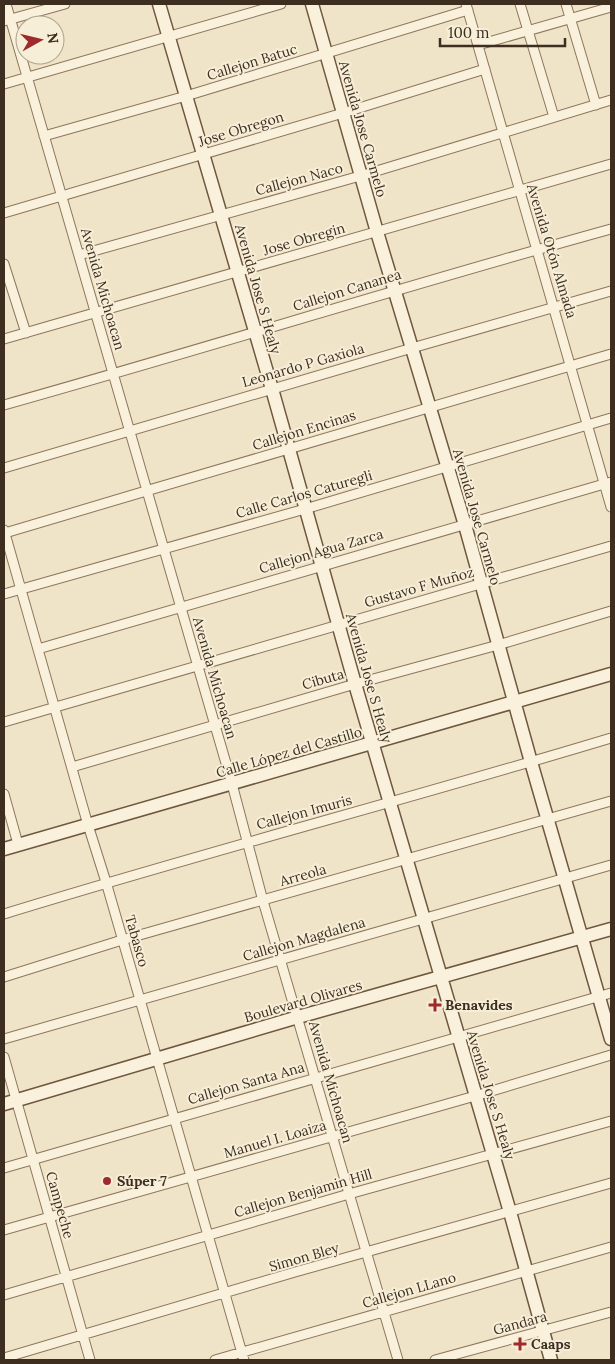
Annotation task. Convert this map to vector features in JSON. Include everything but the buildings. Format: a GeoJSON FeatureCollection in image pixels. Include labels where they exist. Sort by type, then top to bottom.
{"type":"FeatureCollection","features":[{"type":"Feature","properties":{"kind":"street","name":"Avenida Michoacan"},"geometry":{"type":"LineString","coordinates":[[6,4],[7,20],[27,77],[79,254],[196,666],[232,784],[263,901],[398,1360]]}},
{"type":"Feature","properties":{"kind":"street"},"geometry":{"type":"LineString","coordinates":[[7,20],[65,4]]}},
{"type":"Feature","properties":{"kind":"street","name":"Avenida Jose S Healy"},"geometry":{"type":"LineString","coordinates":[[159,4],[238,272],[254,333],[272,389],[354,684],[510,1212],[551,1360]]}},
{"type":"Feature","properties":{"kind":"street"},"geometry":{"type":"LineString","coordinates":[[4,84],[281,4]]}},
{"type":"Feature","properties":{"kind":"street","name":"Avenida Jose Carmelo"},"geometry":{"type":"LineString","coordinates":[[312,4],[344,113],[360,176],[465,525],[514,703],[611,1039]]}},
{"type":"Feature","properties":{"kind":"street"},"geometry":{"type":"LineString","coordinates":[[520,4],[554,117]]}},
{"type":"Feature","properties":{"kind":"street"},"geometry":{"type":"LineString","coordinates":[[566,4],[596,105]]}},
{"type":"Feature","properties":{"kind":"street"},"geometry":{"type":"LineString","coordinates":[[478,45],[611,6]]}},
{"type":"Feature","properties":{"kind":"street","name":"Callejon Batuc"},"geometry":{"type":"LineString","coordinates":[[44,136],[326,54],[467,7]]}},
{"type":"Feature","properties":{"kind":"street","name":"Avenida Otón Almada"},"geometry":{"type":"LineString","coordinates":[[467,7],[519,191],[608,483],[611,507]]}},
{"type":"Feature","properties":{"kind":"street","name":"Jose Obregon"},"geometry":{"type":"LineString","coordinates":[[4,213],[344,113],[485,69]]}},
{"type":"Feature","properties":{"kind":"street","name":"Callejon Naco"},"geometry":{"type":"LineString","coordinates":[[79,254],[360,176],[611,100]]}},
{"type":"Feature","properties":{"kind":"street","name":"Jose Obregin"},"geometry":{"type":"LineString","coordinates":[[4,339],[611,164]]}},
{"type":"Feature","properties":{"kind":"street","name":"Callejon Cananea"},"geometry":{"type":"LineString","coordinates":[[4,405],[254,333],[394,290],[611,229]]}},
{"type":"Feature","properties":{"kind":"street"},"geometry":{"type":"LineString","coordinates":[[4,264],[26,333]]}},
{"type":"Feature","properties":{"kind":"street","name":"Leonardo P Gaxiola"},"geometry":{"type":"LineString","coordinates":[[4,468],[611,290]]}},
{"type":"Feature","properties":{"kind":"street","name":"Callejon Encinas"},"geometry":{"type":"LineString","coordinates":[[4,532],[288,450],[428,406],[611,354]]}},
{"type":"Feature","properties":{"kind":"street","name":"Calle Carlos Caturegli"},"geometry":{"type":"LineString","coordinates":[[4,594],[306,509],[611,418]]}},
{"type":"Feature","properties":{"kind":"street","name":"Callejon Agua Zarca"},"geometry":{"type":"LineString","coordinates":[[38,649],[608,483]]}},
{"type":"Feature","properties":{"kind":"street","name":"Tabasco"},"geometry":{"type":"LineString","coordinates":[[4,532],[243,1356]]}},
{"type":"Feature","properties":{"kind":"street","name":"Gustavo F Muñoz"},"geometry":{"type":"LineString","coordinates":[[4,722],[611,546]]}},
{"type":"Feature","properties":{"kind":"street","name":"Cibuta"},"geometry":{"type":"LineString","coordinates":[[72,767],[611,611]]}},
{"type":"Feature","properties":{"kind":"street","name":"Calle López del Castillo"},"geometry":{"type":"LineString","coordinates":[[4,849],[611,674]]}},
{"type":"Feature","properties":{"kind":"street","name":"Callejon Imuris"},"geometry":{"type":"LineString","coordinates":[[4,914],[106,882],[390,803],[611,738]]}},
{"type":"Feature","properties":{"kind":"street"},"geometry":{"type":"LineString","coordinates":[[4,794],[18,844]]}},
{"type":"Feature","properties":{"kind":"street","name":"Arreola"},"geometry":{"type":"LineString","coordinates":[[4,977],[122,940],[611,801]]}},
{"type":"Feature","properties":{"kind":"street","name":"Callejon Magdalena"},"geometry":{"type":"LineString","coordinates":[[4,1039],[611,866]]}},
{"type":"Feature","properties":{"kind":"street","name":"Boulevard Olivares"},"geometry":{"type":"LineString","coordinates":[[10,1102],[298,1017],[611,929]]}},
{"type":"Feature","properties":{"kind":"street","name":"Callejon Santa Ana"},"geometry":{"type":"LineString","coordinates":[[4,1168],[611,993]]}},
{"type":"Feature","properties":{"kind":"street","name":"Manuel I. Loaiza"},"geometry":{"type":"LineString","coordinates":[[4,1230],[475,1096],[611,1055]]}},
{"type":"Feature","properties":{"kind":"street","name":"Campeche"},"geometry":{"type":"LineString","coordinates":[[4,1057],[10,1102],[33,1159],[90,1360]]}},
{"type":"Feature","properties":{"kind":"street","name":"Callejon Benjamin Hill"},"geometry":{"type":"LineString","coordinates":[[4,1295],[492,1153],[611,1121]]}},
{"type":"Feature","properties":{"kind":"street","name":"Simon Bley"},"geometry":{"type":"LineString","coordinates":[[4,1358],[295,1272],[366,1254],[611,1183]]}},
{"type":"Feature","properties":{"kind":"street","name":"Callejon LLano"},"geometry":{"type":"LineString","coordinates":[[215,1360],[243,1356],[611,1247]]}},
{"type":"Feature","properties":{"kind":"street","name":"Gandara"},"geometry":{"type":"LineString","coordinates":[[435,1360],[611,1312]]}},
{"type":"Feature","properties":{"kind":"place","name":"Benavides"},"geometry":{"type":"Point","coordinates":[435,1005]}},
{"type":"Feature","properties":{"kind":"place","name":"Súper 7"},"geometry":{"type":"Point","coordinates":[107,1181]}},
{"type":"Feature","properties":{"kind":"place","name":"Caaps"},"geometry":{"type":"Point","coordinates":[520,1344]}}]}
